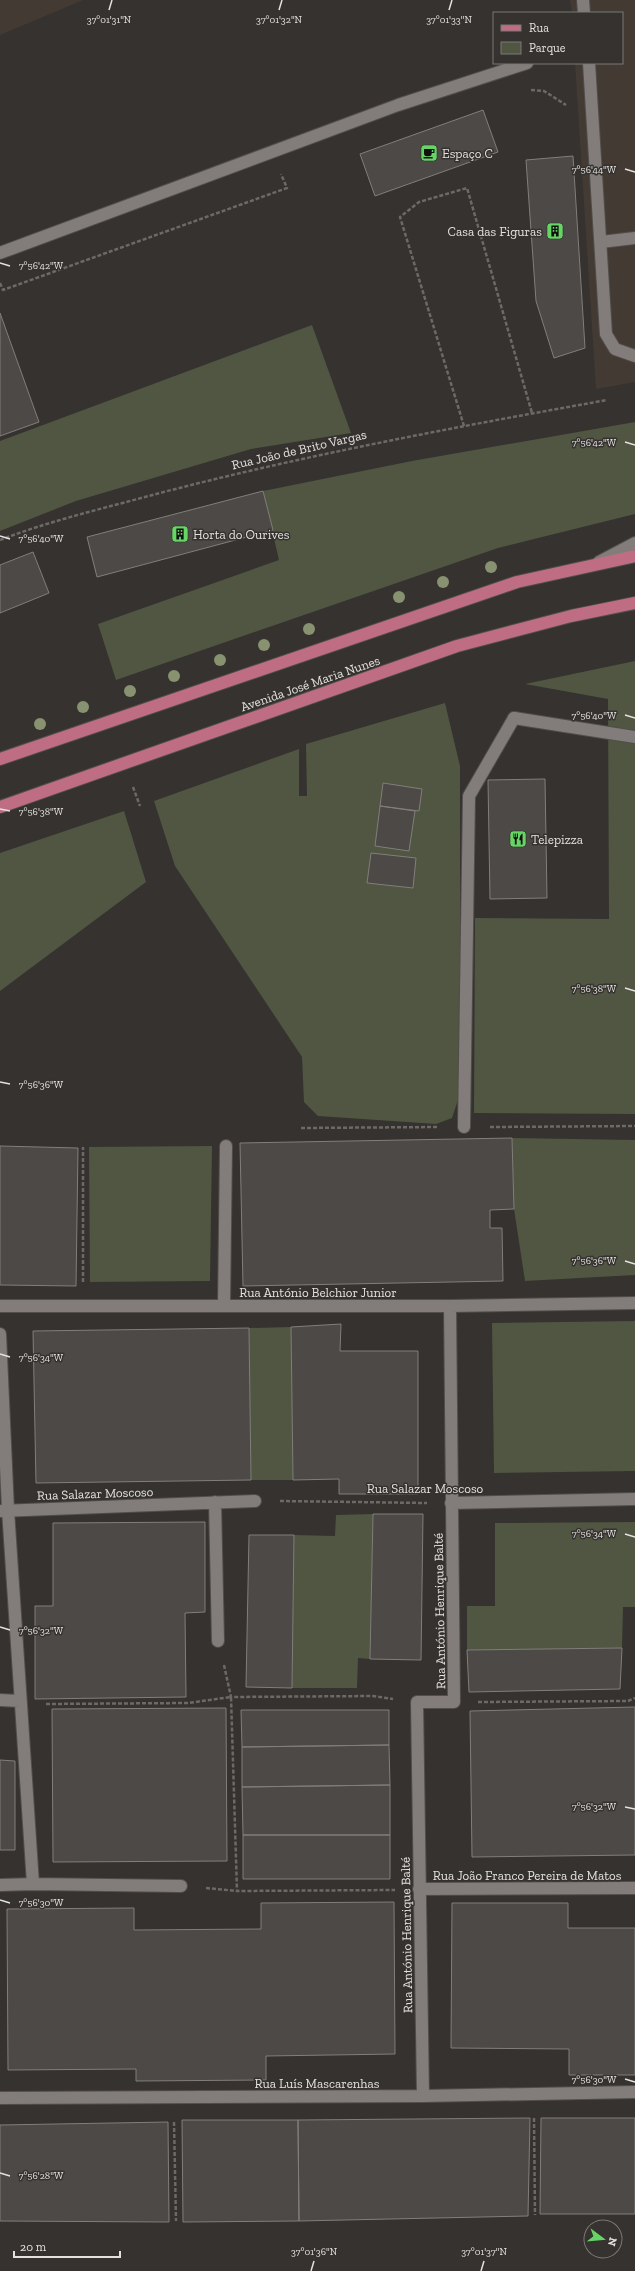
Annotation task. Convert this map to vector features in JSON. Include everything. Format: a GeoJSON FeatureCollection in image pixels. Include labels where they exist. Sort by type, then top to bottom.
{"type":"FeatureCollection","features":[{"type":"Feature","properties":{"kind":"main road"},"geometry":{"type":"LineString","coordinates":[[0,758],[517,582],[635,556]]}},
{"type":"Feature","properties":{"kind":"main road","name":"Avenida José Maria Nunes"},"geometry":{"type":"LineString","coordinates":[[0,807],[457,646],[571,616],[635,603]]}},
{"type":"Feature","properties":{"kind":"street"},"geometry":{"type":"LineString","coordinates":[[583,0],[584,12]]}},
{"type":"Feature","properties":{"kind":"street"},"geometry":{"type":"LineString","coordinates":[[0,253],[398,105],[524,64]]}},
{"type":"Feature","properties":{"kind":"street"},"geometry":{"type":"LineString","coordinates":[[589,64],[606,334],[615,349],[635,356]]}},
{"type":"Feature","properties":{"kind":"street"},"geometry":{"type":"LineString","coordinates":[[601,242],[635,238]]}},
{"type":"Feature","properties":{"kind":"street"},"geometry":{"type":"LineString","coordinates":[[593,565],[635,543]]}},
{"type":"Feature","properties":{"kind":"street"},"geometry":{"type":"LineString","coordinates":[[464,1127],[469,796],[514,718],[635,737]]}},
{"type":"Feature","properties":{"kind":"street"},"geometry":{"type":"LineString","coordinates":[[224,1306],[226,1146]]}},
{"type":"Feature","properties":{"kind":"street","name":"Rua António Belchior Junior"},"geometry":{"type":"LineString","coordinates":[[0,1306],[450,1306],[635,1303]]}},
{"type":"Feature","properties":{"kind":"street","name":"Rua António Henrique Balté"},"geometry":{"type":"LineString","coordinates":[[423,2096],[417,1702],[454,1702],[450,1306]]}},
{"type":"Feature","properties":{"kind":"street"},"geometry":{"type":"LineString","coordinates":[[0,1334],[4,1510],[33,1884]]}},
{"type":"Feature","properties":{"kind":"street","name":"Rua Salazar Moscoso"},"geometry":{"type":"LineString","coordinates":[[451,1503],[635,1499]]}},
{"type":"Feature","properties":{"kind":"street","name":"Rua Salazar Moscoso"},"geometry":{"type":"LineString","coordinates":[[4,1510],[255,1501]]}},
{"type":"Feature","properties":{"kind":"street"},"geometry":{"type":"LineString","coordinates":[[215,1502],[218,1641]]}},
{"type":"Feature","properties":{"kind":"street"},"geometry":{"type":"LineString","coordinates":[[0,1700],[20,1701]]}},
{"type":"Feature","properties":{"kind":"street"},"geometry":{"type":"LineString","coordinates":[[0,1885],[181,1886]]}},
{"type":"Feature","properties":{"kind":"street","name":"Rua João Franco Pereira de Matos"},"geometry":{"type":"LineString","coordinates":[[419,1890],[635,1888]]}},
{"type":"Feature","properties":{"kind":"street","name":"Rua Luís Mascarenhas"},"geometry":{"type":"LineString","coordinates":[[0,2098],[423,2096],[635,2092]]}},
{"type":"Feature","properties":{"kind":"path"},"geometry":{"type":"LineString","coordinates":[[0,283],[3,290],[288,188],[280,171]]}},
{"type":"Feature","properties":{"kind":"path"},"geometry":{"type":"LineString","coordinates":[[464,426],[400,217],[420,202],[467,188],[532,414]]}},
{"type":"Feature","properties":{"kind":"path","name":"Rua João de Brito Vargas"},"geometry":{"type":"LineString","coordinates":[[0,540],[108,508],[252,469],[395,438],[607,400]]}},
{"type":"Feature","properties":{"kind":"path"},"geometry":{"type":"LineString","coordinates":[[301,1128],[635,1126]]}},
{"type":"Feature","properties":{"kind":"path"},"geometry":{"type":"LineString","coordinates":[[83,1147],[83,1306]]}},
{"type":"Feature","properties":{"kind":"path","name":"Rua Salazar Moscoso"},"geometry":{"type":"LineString","coordinates":[[255,1501],[451,1503]]}},
{"type":"Feature","properties":{"kind":"path"},"geometry":{"type":"LineString","coordinates":[[218,1641],[231,1697],[237,1891]]}},
{"type":"Feature","properties":{"kind":"path"},"geometry":{"type":"LineString","coordinates":[[20,1701],[36,1704],[188,1703],[231,1697],[373,1696],[417,1702]]}},
{"type":"Feature","properties":{"kind":"path"},"geometry":{"type":"LineString","coordinates":[[454,1702],[628,1701],[635,1698]]}},
{"type":"Feature","properties":{"kind":"path"},"geometry":{"type":"LineString","coordinates":[[181,1886],[237,1891],[419,1890]]}},
{"type":"Feature","properties":{"kind":"path"},"geometry":{"type":"LineString","coordinates":[[534,2094],[535,2215]]}},
{"type":"Feature","properties":{"kind":"path"},"geometry":{"type":"LineString","coordinates":[[174,2097],[176,2221]]}},
{"type":"Feature","properties":{"kind":"shaded area"},"geometry":{"type":"Polygon","coordinates":[[[0,0],[83,0],[0,35],[0,0]]]}},
{"type":"Feature","properties":{"kind":"shaded area"},"geometry":{"type":"Polygon","coordinates":[[[570,0],[635,0],[635,382],[596,389],[575,64],[623,64],[623,12],[572,12],[570,0]]]}},
{"type":"Feature","properties":{"kind":"green space"},"geometry":{"type":"Polygon","coordinates":[[[312,325],[351,433],[251,449],[76,501],[0,531],[0,441],[312,325]]]}},
{"type":"Feature","properties":{"kind":"green space"},"geometry":{"type":"Polygon","coordinates":[[[635,422],[635,514],[498,548],[116,680],[98,624],[279,560],[263,491],[412,461],[635,422]]]}},
{"type":"Feature","properties":{"kind":"green space"},"geometry":{"type":"Polygon","coordinates":[[[635,661],[635,1114],[474,1113],[475,918],[609,919],[608,699],[525,684],[635,661]]]}},
{"type":"Feature","properties":{"kind":"green space"},"geometry":{"type":"Polygon","coordinates":[[[445,703],[460,766],[460,1094],[452,1118],[436,1124],[318,1116],[304,1102],[302,1057],[175,866],[154,801],[299,749],[299,796],[307,796],[306,744],[445,703]]]}},
{"type":"Feature","properties":{"kind":"green space"},"geometry":{"type":"Polygon","coordinates":[[[124,811],[146,882],[0,991],[0,853],[124,811]]]}},
{"type":"Feature","properties":{"kind":"green space"},"geometry":{"type":"Polygon","coordinates":[[[512,1138],[635,1140],[635,1275],[525,1281],[514,1209],[512,1138]]]}},
{"type":"Feature","properties":{"kind":"green space"},"geometry":{"type":"Polygon","coordinates":[[[212,1146],[210,1281],[90,1282],[89,1147],[212,1146]]]}},
{"type":"Feature","properties":{"kind":"green space"},"geometry":{"type":"Polygon","coordinates":[[[635,1321],[635,1471],[494,1473],[492,1323],[635,1321]]]}},
{"type":"Feature","properties":{"kind":"green space"},"geometry":{"type":"Polygon","coordinates":[[[291,1327],[293,1480],[251,1480],[249,1328],[291,1327]]]}},
{"type":"Feature","properties":{"kind":"green space"},"geometry":{"type":"Polygon","coordinates":[[[373,1514],[370,1659],[358,1658],[357,1688],[292,1688],[294,1535],[335,1536],[336,1515],[373,1514]]]}},
{"type":"Feature","properties":{"kind":"green space"},"geometry":{"type":"Polygon","coordinates":[[[635,1522],[635,1607],[623,1607],[622,1648],[467,1650],[467,1606],[495,1606],[495,1523],[635,1522]]]}},
{"type":"Feature","properties":{"kind":"building","name":"Espaço C"},"geometry":{"type":"Polygon","coordinates":[[[483,110],[498,152],[375,196],[360,154],[483,110]]]}},
{"type":"Feature","properties":{"kind":"building","name":"Casa das Figuras"},"geometry":{"type":"Polygon","coordinates":[[[573,156],[585,348],[554,358],[536,301],[526,160],[573,156]]]}},
{"type":"Feature","properties":{"kind":"building"},"geometry":{"type":"Polygon","coordinates":[[[0,313],[39,422],[0,436],[0,313]]]}},
{"type":"Feature","properties":{"kind":"building","name":"Horta do Ourives"},"geometry":{"type":"Polygon","coordinates":[[[263,491],[273,530],[97,577],[87,537],[263,491]]]}},
{"type":"Feature","properties":{"kind":"building"},"geometry":{"type":"Polygon","coordinates":[[[33,552],[49,593],[0,613],[0,565],[33,552]]]}},
{"type":"Feature","properties":{"kind":"building","name":"Telepizza"},"geometry":{"type":"Polygon","coordinates":[[[545,779],[547,898],[490,899],[488,780],[545,779]]]}},
{"type":"Feature","properties":{"kind":"building"},"geometry":{"type":"Polygon","coordinates":[[[383,783],[422,789],[419,811],[380,806],[383,783]]]}},
{"type":"Feature","properties":{"kind":"building"},"geometry":{"type":"Polygon","coordinates":[[[380,806],[415,811],[409,851],[375,846],[380,806]]]}},
{"type":"Feature","properties":{"kind":"building"},"geometry":{"type":"Polygon","coordinates":[[[371,853],[416,858],[413,888],[367,883],[371,853]]]}},
{"type":"Feature","properties":{"kind":"building"},"geometry":{"type":"Polygon","coordinates":[[[512,1138],[514,1209],[490,1210],[490,1228],[502,1228],[503,1281],[243,1286],[240,1143],[512,1138]]]}},
{"type":"Feature","properties":{"kind":"building"},"geometry":{"type":"Polygon","coordinates":[[[0,1146],[78,1148],[76,1286],[0,1285],[0,1146]]]}},
{"type":"Feature","properties":{"kind":"building"},"geometry":{"type":"Polygon","coordinates":[[[341,1324],[340,1351],[418,1351],[418,1494],[339,1494],[339,1479],[293,1480],[291,1327],[341,1324]]]}},
{"type":"Feature","properties":{"kind":"building"},"geometry":{"type":"Polygon","coordinates":[[[249,1328],[251,1480],[36,1483],[33,1331],[249,1328]]]}},
{"type":"Feature","properties":{"kind":"building"},"geometry":{"type":"Polygon","coordinates":[[[373,1514],[423,1514],[421,1660],[370,1659],[373,1514]]]}},
{"type":"Feature","properties":{"kind":"building"},"geometry":{"type":"Polygon","coordinates":[[[205,1522],[205,1612],[185,1613],[186,1697],[35,1699],[35,1606],[53,1606],[53,1523],[205,1522]]]}},
{"type":"Feature","properties":{"kind":"building"},"geometry":{"type":"Polygon","coordinates":[[[249,1535],[294,1535],[292,1688],[246,1687],[249,1535]]]}},
{"type":"Feature","properties":{"kind":"building"},"geometry":{"type":"Polygon","coordinates":[[[622,1648],[620,1689],[469,1692],[467,1650],[622,1648]]]}},
{"type":"Feature","properties":{"kind":"building"},"geometry":{"type":"Polygon","coordinates":[[[635,1707],[635,1855],[472,1857],[470,1711],[635,1707]]]}},
{"type":"Feature","properties":{"kind":"building"},"geometry":{"type":"Polygon","coordinates":[[[226,1708],[227,1861],[53,1862],[52,1709],[226,1708]]]}},
{"type":"Feature","properties":{"kind":"building"},"geometry":{"type":"Polygon","coordinates":[[[241,1710],[389,1710],[389,1745],[242,1747],[241,1710]]]}},
{"type":"Feature","properties":{"kind":"building"},"geometry":{"type":"Polygon","coordinates":[[[389,1745],[390,1785],[242,1787],[242,1747],[389,1745]]]}},
{"type":"Feature","properties":{"kind":"building"},"geometry":{"type":"Polygon","coordinates":[[[0,1760],[15,1761],[15,1850],[0,1850],[0,1760]]]}},
{"type":"Feature","properties":{"kind":"building"},"geometry":{"type":"Polygon","coordinates":[[[390,1785],[390,1835],[243,1835],[242,1787],[390,1785]]]}},
{"type":"Feature","properties":{"kind":"building"},"geometry":{"type":"Polygon","coordinates":[[[243,1835],[390,1835],[390,1879],[243,1879],[243,1835]]]}},
{"type":"Feature","properties":{"kind":"building"},"geometry":{"type":"Polygon","coordinates":[[[394,1902],[395,2054],[266,2056],[266,2080],[136,2081],[136,2069],[8,2070],[7,1909],[134,1908],[134,1930],[261,1929],[261,1903],[394,1902]]]}},
{"type":"Feature","properties":{"kind":"building"},"geometry":{"type":"Polygon","coordinates":[[[452,1903],[568,1903],[568,1928],[635,1928],[635,2075],[569,2075],[569,2049],[451,2048],[452,1903]]]}},
{"type":"Feature","properties":{"kind":"building"},"geometry":{"type":"Polygon","coordinates":[[[530,2118],[528,2216],[299,2221],[298,2120],[530,2118]]]}},
{"type":"Feature","properties":{"kind":"building"},"geometry":{"type":"Polygon","coordinates":[[[541,2118],[635,2118],[635,2214],[540,2214],[541,2118]]]}},
{"type":"Feature","properties":{"kind":"building"},"geometry":{"type":"Polygon","coordinates":[[[182,2120],[298,2120],[299,2221],[183,2222],[182,2120]]]}},
{"type":"Feature","properties":{"kind":"building"},"geometry":{"type":"Polygon","coordinates":[[[168,2122],[169,2222],[0,2221],[0,2125],[168,2122]]]}},
{"type":"Feature","properties":{"kind":"place","name":"Espaço C"},"geometry":{"type":"Point","coordinates":[429,153]}},
{"type":"Feature","properties":{"kind":"place","name":"Casa das Figuras"},"geometry":{"type":"Point","coordinates":[555,231]}},
{"type":"Feature","properties":{"kind":"place","name":"Horta do Ourives"},"geometry":{"type":"Point","coordinates":[180,534]}},
{"type":"Feature","properties":{"kind":"place","name":"Telepizza"},"geometry":{"type":"Point","coordinates":[518,839]}}]}
